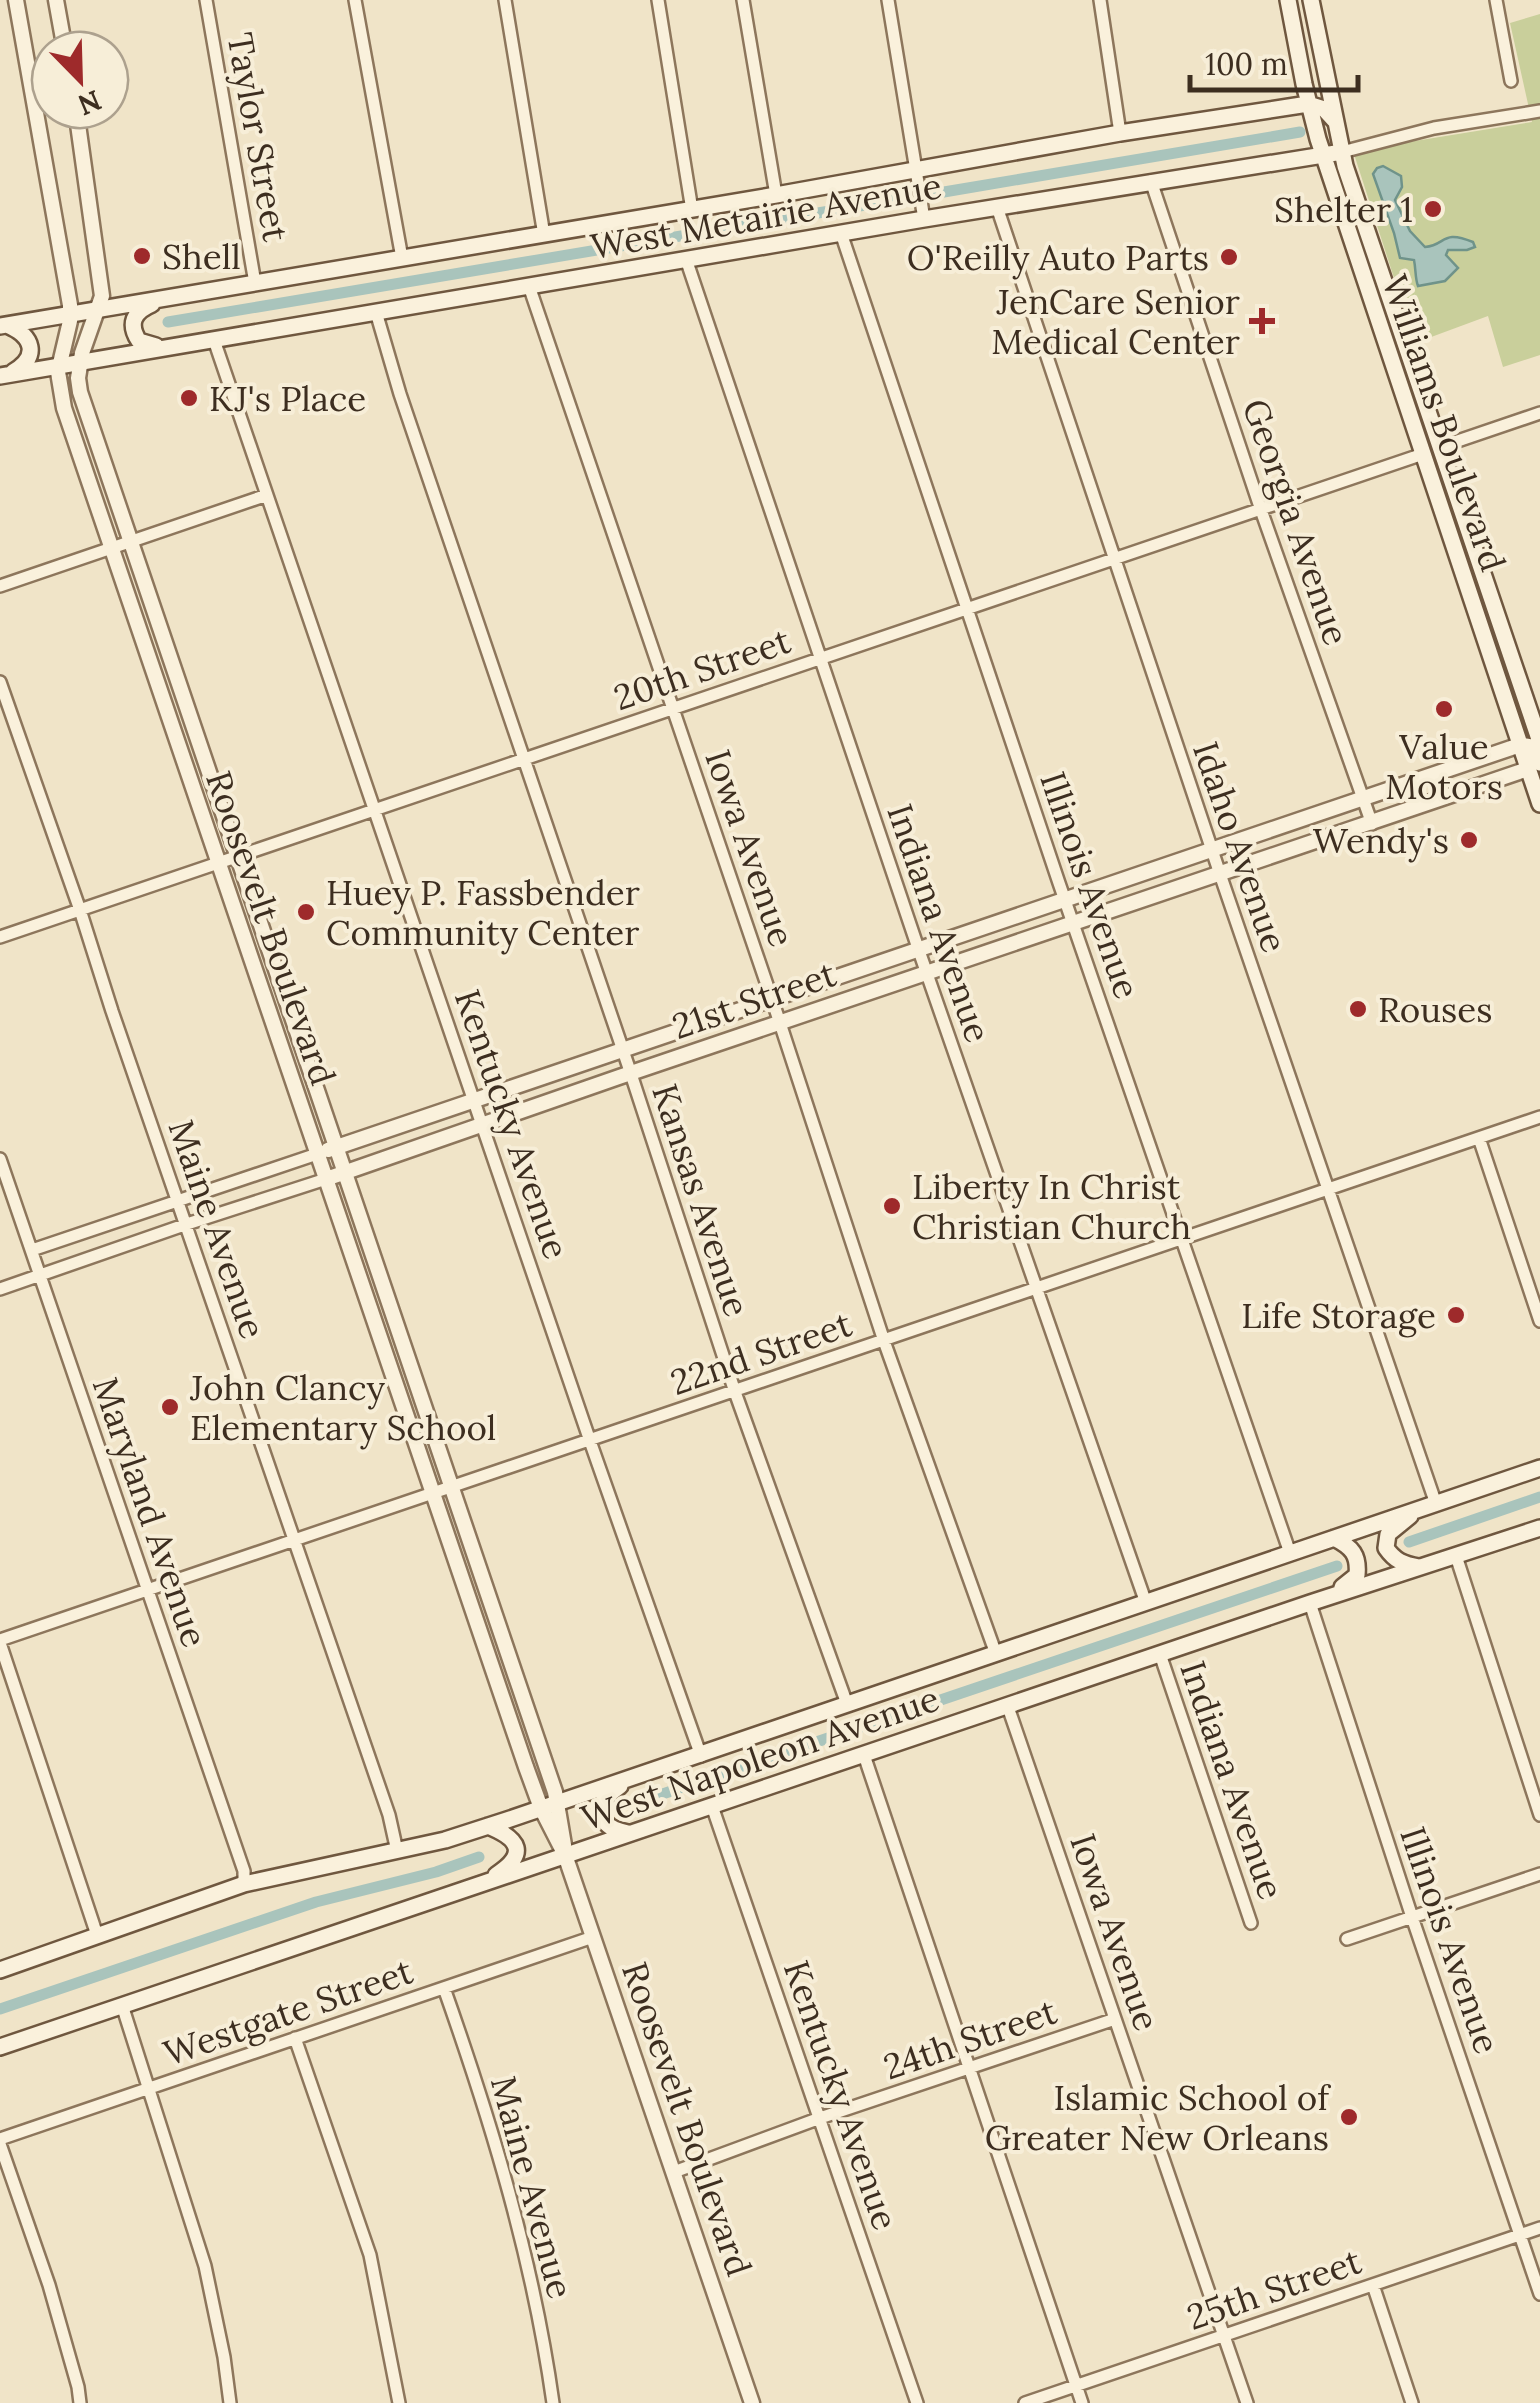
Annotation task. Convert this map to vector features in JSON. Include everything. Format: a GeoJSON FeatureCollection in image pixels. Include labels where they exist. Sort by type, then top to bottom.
{"type":"FeatureCollection","features":[{"type":"Feature","properties":{"kind":"main road","name":"Williams Boulevard"},"geometry":{"type":"LineString","coordinates":[[1288,0],[1308,104],[1323,155],[1520,745],[1534,766],[1540,804]]}},
{"type":"Feature","properties":{"kind":"main road","name":"Williams Boulevard"},"geometry":{"type":"LineString","coordinates":[[1311,0],[1342,152],[1540,742]]}},
{"type":"Feature","properties":{"kind":"main road","name":"West Metairie Avenue"},"geometry":{"type":"LineString","coordinates":[[4,326],[692,210],[1120,132],[1308,104]]}},
{"type":"Feature","properties":{"kind":"main road"},"geometry":{"type":"LineString","coordinates":[[1308,104],[1324,109],[1334,120]]}},
{"type":"Feature","properties":{"kind":"main road","name":"West Metairie Avenue"},"geometry":{"type":"LineString","coordinates":[[5,375],[1342,152]]}},
{"type":"Feature","properties":{"kind":"main road"},"geometry":{"type":"LineString","coordinates":[[164,298],[142,308],[132,324],[139,341],[165,348]]}},
{"type":"Feature","properties":{"kind":"main road"},"geometry":{"type":"LineString","coordinates":[[4,326],[22,332],[31,354],[26,364],[5,375]]}},
{"type":"Feature","properties":{"kind":"main road"},"geometry":{"type":"LineString","coordinates":[[1405,402],[1417,411],[1425,434],[1440,447]]}},
{"type":"Feature","properties":{"kind":"main road"},"geometry":{"type":"LineString","coordinates":[[1423,454],[1431,456],[1441,476],[1452,484]]}},
{"type":"Feature","properties":{"kind":"main road","name":"West Napoleon Avenue"},"geometry":{"type":"LineString","coordinates":[[0,1970],[244,1884],[445,1840],[488,1826],[1540,1468]]}},
{"type":"Feature","properties":{"kind":"main road"},"geometry":{"type":"LineString","coordinates":[[1417,1510],[1388,1534],[1386,1548],[1403,1564],[1421,1567]]}},
{"type":"Feature","properties":{"kind":"main road","name":"West Napoleon Avenue"},"geometry":{"type":"LineString","coordinates":[[0,2048],[1540,1528]]}},
{"type":"Feature","properties":{"kind":"main road"},"geometry":{"type":"LineString","coordinates":[[1331,1596],[1357,1575],[1358,1563],[1348,1546],[1334,1538]]}},
{"type":"Feature","properties":{"kind":"main road"},"geometry":{"type":"LineString","coordinates":[[630,1833],[614,1830],[602,1814],[604,1798],[632,1778]]}},
{"type":"Feature","properties":{"kind":"main road"},"geometry":{"type":"LineString","coordinates":[[485,1883],[511,1865],[517,1850],[507,1834],[488,1826]]}},
{"type":"Feature","properties":{"kind":"street","name":"Roosevelt Boulevard"},"geometry":{"type":"LineString","coordinates":[[16,0],[70,314],[58,366],[61,399],[541,1808],[565,1856],[752,2403]]}},
{"type":"Feature","properties":{"kind":"street"},"geometry":{"type":"LineString","coordinates":[[56,0],[61,30]]}},
{"type":"Feature","properties":{"kind":"street","name":"Taylor Street"},"geometry":{"type":"LineString","coordinates":[[206,0],[255,283]]}},
{"type":"Feature","properties":{"kind":"street"},"geometry":{"type":"LineString","coordinates":[[355,0],[402,258]]}},
{"type":"Feature","properties":{"kind":"street"},"geometry":{"type":"LineString","coordinates":[[505,0],[544,235]]}},
{"type":"Feature","properties":{"kind":"street"},"geometry":{"type":"LineString","coordinates":[[658,0],[692,210]]}},
{"type":"Feature","properties":{"kind":"street"},"geometry":{"type":"LineString","coordinates":[[743,0],[776,195]]}},
{"type":"Feature","properties":{"kind":"street"},"geometry":{"type":"LineString","coordinates":[[890,0],[924,219]]}},
{"type":"Feature","properties":{"kind":"street"},"geometry":{"type":"LineString","coordinates":[[1100,0],[1120,132]]}},
{"type":"Feature","properties":{"kind":"street"},"geometry":{"type":"LineString","coordinates":[[1496,0],[1511,81]]}},
{"type":"Feature","properties":{"kind":"street","name":"West Metairie Avenue"},"geometry":{"type":"LineString","coordinates":[[1342,152],[1434,128],[1540,111]]}},
{"type":"Feature","properties":{"kind":"street","name":"Roosevelt Boulevard"},"geometry":{"type":"LineString","coordinates":[[79,130],[102,296],[80,362],[80,392],[558,1803],[565,1856]]}},
{"type":"Feature","properties":{"kind":"street","name":"Georgia Avenue"},"geometry":{"type":"LineString","coordinates":[[1152,181],[1372,824]]}},
{"type":"Feature","properties":{"kind":"street","name":"Idaho Avenue"},"geometry":{"type":"LineString","coordinates":[[997,207],[1436,1504]]}},
{"type":"Feature","properties":{"kind":"street","name":"Illinois Avenue"},"geometry":{"type":"LineString","coordinates":[[842,233],[1064,898],[1290,1554]]}},
{"type":"Feature","properties":{"kind":"street","name":"Indiana Avenue"},"geometry":{"type":"LineString","coordinates":[[686,260],[918,948],[1146,1603]]}},
{"type":"Feature","properties":{"kind":"street","name":"Iowa Avenue"},"geometry":{"type":"LineString","coordinates":[[529,286],[884,1341],[996,1654]]}},
{"type":"Feature","properties":{"kind":"street","name":"Kansas Avenue"},"geometry":{"type":"LineString","coordinates":[[376,312],[400,394],[735,1392],[847,1704]]}},
{"type":"Feature","properties":{"kind":"street","name":"Kentucky Avenue"},"geometry":{"type":"LineString","coordinates":[[214,340],[701,1756]]}},
{"type":"Feature","properties":{"kind":"street"},"geometry":{"type":"LineString","coordinates":[[1440,447],[1540,413]]}},
{"type":"Feature","properties":{"kind":"street","name":"20th Street"},"geometry":{"type":"LineString","coordinates":[[0,938],[1423,454]]}},
{"type":"Feature","properties":{"kind":"street"},"geometry":{"type":"LineString","coordinates":[[0,586],[267,495]]}},
{"type":"Feature","properties":{"kind":"street","name":"Maine Avenue"},"geometry":{"type":"LineString","coordinates":[[0,682],[389,1815],[397,1851]]}},
{"type":"Feature","properties":{"kind":"street","name":"21st Street"},"geometry":{"type":"LineString","coordinates":[[32,1250],[1520,745]]}},
{"type":"Feature","properties":{"kind":"street","name":"21st Street"},"geometry":{"type":"LineString","coordinates":[[0,1289],[1534,766]]}},
{"type":"Feature","properties":{"kind":"street","name":"22nd Street"},"geometry":{"type":"LineString","coordinates":[[0,1642],[1540,1117]]}},
{"type":"Feature","properties":{"kind":"street"},"geometry":{"type":"LineString","coordinates":[[1479,1138],[1540,1321]]}},
{"type":"Feature","properties":{"kind":"street","name":"Maryland Avenue"},"geometry":{"type":"LineString","coordinates":[[0,1159],[244,1871],[244,1884]]}},
{"type":"Feature","properties":{"kind":"street"},"geometry":{"type":"LineString","coordinates":[[1456,1556],[1540,1816]]}},
{"type":"Feature","properties":{"kind":"street","name":"Illinois Avenue"},"geometry":{"type":"LineString","coordinates":[[1310,1603],[1540,2294]]}},
{"type":"Feature","properties":{"kind":"street"},"geometry":{"type":"LineString","coordinates":[[0,1642],[97,1935]]}},
{"type":"Feature","properties":{"kind":"street","name":"Indiana Avenue"},"geometry":{"type":"LineString","coordinates":[[1160,1654],[1252,1923]]}},
{"type":"Feature","properties":{"kind":"street","name":"Iowa Avenue"},"geometry":{"type":"LineString","coordinates":[[1008,1707],[1247,2403]]}},
{"type":"Feature","properties":{"kind":"street"},"geometry":{"type":"LineString","coordinates":[[864,1755],[1082,2403]]}},
{"type":"Feature","properties":{"kind":"street","name":"Kentucky Avenue"},"geometry":{"type":"LineString","coordinates":[[712,1806],[917,2403]]}},
{"type":"Feature","properties":{"kind":"street"},"geometry":{"type":"LineString","coordinates":[[1347,1939],[1540,1874]]}},
{"type":"Feature","properties":{"kind":"street","name":"Westgate Street"},"geometry":{"type":"LineString","coordinates":[[0,2141],[593,1937]]}},
{"type":"Feature","properties":{"kind":"street","name":"Maine Avenue"},"geometry":{"type":"LineString","coordinates":[[444,1988],[487,2112],[522,2235],[553,2403]]}},
{"type":"Feature","properties":{"kind":"street"},"geometry":{"type":"LineString","coordinates":[[122,2005],[206,2266],[230,2403]]}},
{"type":"Feature","properties":{"kind":"street","name":"24th Street"},"geometry":{"type":"LineString","coordinates":[[674,2172],[820,2118],[1116,2019]]}},
{"type":"Feature","properties":{"kind":"street"},"geometry":{"type":"LineString","coordinates":[[296,2038],[370,2255],[399,2403]]}},
{"type":"Feature","properties":{"kind":"street"},"geometry":{"type":"LineString","coordinates":[[0,2141],[49,2285],[80,2403]]}},
{"type":"Feature","properties":{"kind":"street","name":"25th Street"},"geometry":{"type":"LineString","coordinates":[[1026,2403],[1540,2228]]}},
{"type":"Feature","properties":{"kind":"street"},"geometry":{"type":"LineString","coordinates":[[1373,2285],[1412,2403]]}},
{"type":"Feature","properties":{"kind":"green space"},"geometry":{"type":"Polygon","coordinates":[[[1540,14],[1540,355],[1503,367],[1488,316],[1415,343],[1353,151],[1532,122],[1510,23],[1540,14]]]}},
{"type":"Feature","properties":{"kind":"water"},"geometry":{"type":"Polygon","coordinates":[[[1383,166],[1401,176],[1402,187],[1395,200],[1410,231],[1425,247],[1450,237],[1473,242],[1475,247],[1467,250],[1448,250],[1446,255],[1458,268],[1445,281],[1418,286],[1414,260],[1400,258],[1373,174],[1383,166]]]}},
{"type":"Feature","properties":{"kind":"waterway"},"geometry":{"type":"LineString","coordinates":[[938,193],[1300,132]]}},
{"type":"Feature","properties":{"kind":"waterway"},"geometry":{"type":"LineString","coordinates":[[168,322],[907,198]]}},
{"type":"Feature","properties":{"kind":"waterway"},"geometry":{"type":"LineString","coordinates":[[1409,1542],[1540,1497]]}},
{"type":"Feature","properties":{"kind":"waterway"},"geometry":{"type":"LineString","coordinates":[[633,1804],[1337,1566]]}},
{"type":"Feature","properties":{"kind":"waterway"},"geometry":{"type":"LineString","coordinates":[[0,2009],[316,1902],[436,1872],[479,1857]]}},
{"type":"Feature","properties":{"kind":"place","name":"Shelter 1"},"geometry":{"type":"Point","coordinates":[1433,209]}},
{"type":"Feature","properties":{"kind":"place","name":"Shell"},"geometry":{"type":"Point","coordinates":[142,256]}},
{"type":"Feature","properties":{"kind":"place","name":"O'Reilly Auto Parts"},"geometry":{"type":"Point","coordinates":[1229,257]}},
{"type":"Feature","properties":{"kind":"place","name":"JenCare Senior Medical Center"},"geometry":{"type":"Point","coordinates":[1262,321]}},
{"type":"Feature","properties":{"kind":"place","name":"KJ's Place"},"geometry":{"type":"Point","coordinates":[189,398]}},
{"type":"Feature","properties":{"kind":"place","name":"Value Motors"},"geometry":{"type":"Point","coordinates":[1444,709]}},
{"type":"Feature","properties":{"kind":"place","name":"Wendy's"},"geometry":{"type":"Point","coordinates":[1469,840]}},
{"type":"Feature","properties":{"kind":"place","name":"Huey P. Fassbender Community Center"},"geometry":{"type":"Point","coordinates":[306,912]}},
{"type":"Feature","properties":{"kind":"place","name":"Rouses"},"geometry":{"type":"Point","coordinates":[1358,1009]}},
{"type":"Feature","properties":{"kind":"place","name":"Liberty In Christ Christian Church"},"geometry":{"type":"Point","coordinates":[892,1206]}},
{"type":"Feature","properties":{"kind":"place","name":"Life Storage"},"geometry":{"type":"Point","coordinates":[1456,1315]}},
{"type":"Feature","properties":{"kind":"place","name":"John Clancy Elementary School"},"geometry":{"type":"Point","coordinates":[170,1407]}},
{"type":"Feature","properties":{"kind":"place","name":"Islamic School of Greater New Orleans"},"geometry":{"type":"Point","coordinates":[1349,2117]}}]}
